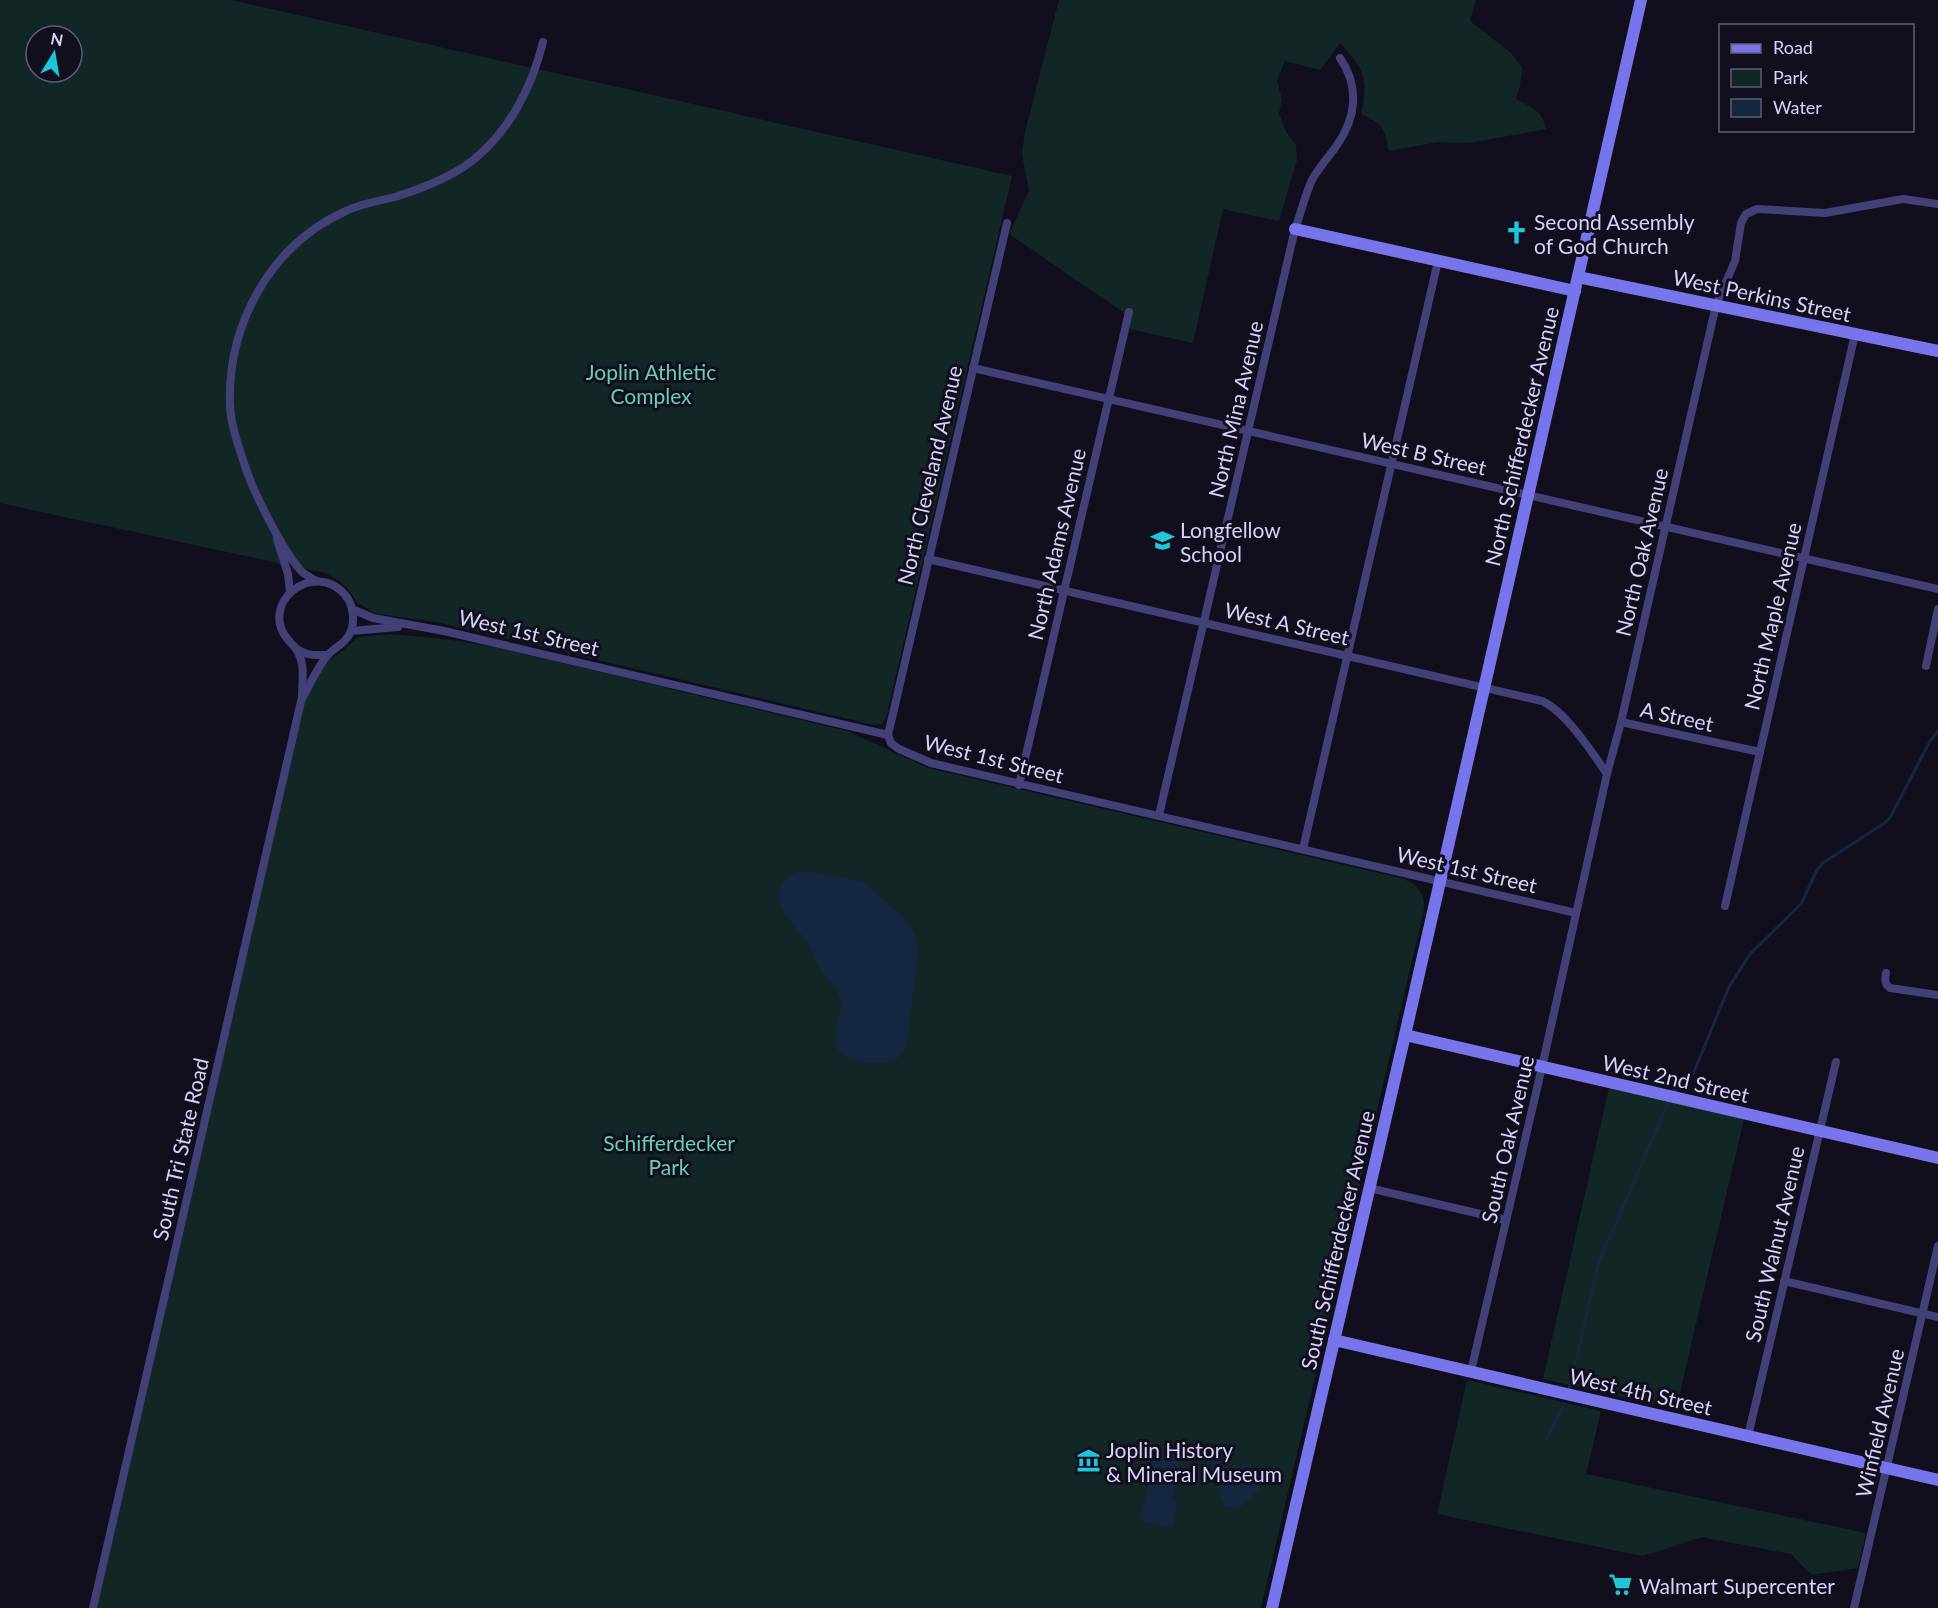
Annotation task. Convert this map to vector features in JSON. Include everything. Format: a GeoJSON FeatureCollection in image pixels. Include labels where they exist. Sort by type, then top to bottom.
{"type":"FeatureCollection","features":[{"type":"Feature","properties":{"kind":"street","name":"North Schifferdecker Avenue"},"geometry":{"type":"LineString","coordinates":[[1440,881],[1641,0]]}},
{"type":"Feature","properties":{"kind":"street"},"geometry":{"type":"LineString","coordinates":[[316,581],[303,573],[275,530],[246,470],[237,444],[230,408],[233,356],[246,312],[274,267],[300,241],[327,221],[347,210],[399,195],[448,176],[472,161],[509,120],[524,97],[534,74],[543,42]]}},
{"type":"Feature","properties":{"kind":"street","name":"North Mina Avenue"},"geometry":{"type":"LineString","coordinates":[[1160,816],[1295,229],[1312,180],[1340,140],[1354,110],[1352,82],[1340,58]]}},
{"type":"Feature","properties":{"kind":"street","name":"North Oak Avenue"},"geometry":{"type":"LineString","coordinates":[[1576,913],[1606,774],[1621,722],[1716,305],[1736,261],[1741,223],[1746,214],[1757,209],[1826,213],[1903,199],[1938,204]]}},
{"type":"Feature","properties":{"kind":"street","name":"North Cleveland Avenue"},"geometry":{"type":"LineString","coordinates":[[888,735],[1007,223]]}},
{"type":"Feature","properties":{"kind":"street"},"geometry":{"type":"LineString","coordinates":[[1295,229],[1575,291]]}},
{"type":"Feature","properties":{"kind":"street"},"geometry":{"type":"LineString","coordinates":[[1303,849],[1438,261]]}},
{"type":"Feature","properties":{"kind":"street","name":"West Perkins Street"},"geometry":{"type":"LineString","coordinates":[[1578,277],[1938,351]]}},
{"type":"Feature","properties":{"kind":"street","name":"North Adams Avenue"},"geometry":{"type":"LineString","coordinates":[[1019,785],[1129,312]]}},
{"type":"Feature","properties":{"kind":"street","name":"North Maple Avenue"},"geometry":{"type":"LineString","coordinates":[[1725,906],[1855,334]]}},
{"type":"Feature","properties":{"kind":"street","name":"West B Street"},"geometry":{"type":"LineString","coordinates":[[973,368],[1938,590]]}},
{"type":"Feature","properties":{"kind":"street"},"geometry":{"type":"LineString","coordinates":[[275,530],[288,574],[290,592],[302,584],[316,581],[328,583],[339,589],[347,598],[352,609],[351,631]]}},
{"type":"Feature","properties":{"kind":"street","name":"West A Street"},"geometry":{"type":"LineString","coordinates":[[928,559],[1542,701],[1558,710],[1606,774]]}},
{"type":"Feature","properties":{"kind":"street","name":"South Tri State Road"},"geometry":{"type":"LineString","coordinates":[[93,1608],[302,697],[301,656],[282,634],[279,619],[281,605],[290,592]]}},
{"type":"Feature","properties":{"kind":"street","name":"West 1st Street"},"geometry":{"type":"LineString","coordinates":[[352,609],[373,618],[444,631],[888,735],[891,743],[915,758],[1019,785],[1576,913]]}},
{"type":"Feature","properties":{"kind":"street"},"geometry":{"type":"LineString","coordinates":[[1926,666],[1938,609]]}},
{"type":"Feature","properties":{"kind":"street","name":"West 1st Street"},"geometry":{"type":"LineString","coordinates":[[351,631],[410,626]]}},
{"type":"Feature","properties":{"kind":"street","name":"South Tri State Road"},"geometry":{"type":"LineString","coordinates":[[302,697],[328,655],[344,643],[351,631]]}},
{"type":"Feature","properties":{"kind":"street"},"geometry":{"type":"LineString","coordinates":[[296,649],[305,654],[328,655]]}},
{"type":"Feature","properties":{"kind":"street","name":"A Street"},"geometry":{"type":"LineString","coordinates":[[1621,722],[1760,752]]}},
{"type":"Feature","properties":{"kind":"street","name":"South Schifferdecker Avenue"},"geometry":{"type":"LineString","coordinates":[[1272,1608],[1440,881]]}},
{"type":"Feature","properties":{"kind":"street","name":"South Oak Avenue"},"geometry":{"type":"LineString","coordinates":[[1471,1371],[1576,913]]}},
{"type":"Feature","properties":{"kind":"street"},"geometry":{"type":"LineString","coordinates":[[1886,973],[1885,982],[1890,988],[1938,995]]}},
{"type":"Feature","properties":{"kind":"street","name":"West 2nd Street"},"geometry":{"type":"LineString","coordinates":[[1405,1035],[1938,1158]]}},
{"type":"Feature","properties":{"kind":"street","name":"South Walnut Avenue"},"geometry":{"type":"LineString","coordinates":[[1748,1436],[1836,1062]]}},
{"type":"Feature","properties":{"kind":"street"},"geometry":{"type":"LineString","coordinates":[[1369,1188],[1506,1220]]}},
{"type":"Feature","properties":{"kind":"street","name":"Winfield Avenue"},"geometry":{"type":"LineString","coordinates":[[1854,1608],[1938,1246]]}},
{"type":"Feature","properties":{"kind":"street"},"geometry":{"type":"LineString","coordinates":[[1784,1281],[1938,1317]]}},
{"type":"Feature","properties":{"kind":"street","name":"West 4th Street"},"geometry":{"type":"LineString","coordinates":[[1335,1340],[1938,1480]]}},
{"type":"Feature","properties":{"kind":"green space","name":"Joplin Athletic Complex"},"geometry":{"type":"Polygon","coordinates":[[[0,0],[231,0],[1012,176],[886,718],[882,724],[874,725],[441,623],[374,613],[357,602],[340,581],[325,573],[0,503],[0,0]]]}},
{"type":"Feature","properties":{"kind":"green space"},"geometry":{"type":"Polygon","coordinates":[[[1059,0],[1476,0],[1470,21],[1510,52],[1522,67],[1516,99],[1539,114],[1546,129],[1469,143],[1438,142],[1389,151],[1386,136],[1381,127],[1361,114],[1364,91],[1362,75],[1355,60],[1340,43],[1320,70],[1285,61],[1277,81],[1282,99],[1279,113],[1286,132],[1296,145],[1297,160],[1279,221],[1223,209],[1193,343],[1130,329],[1123,312],[1009,234],[1029,191],[1022,154],[1025,132],[1059,0]]]}},
{"type":"Feature","properties":{"kind":"green space","name":"Schifferdecker Park"},"geometry":{"type":"Polygon","coordinates":[[[390,634],[500,648],[847,731],[928,768],[1404,879],[1417,887],[1422,894],[1424,909],[1261,1608],[96,1608],[305,700],[312,679],[328,660],[338,655],[358,637],[390,634]]]}},
{"type":"Feature","properties":{"kind":"green space"},"geometry":{"type":"Polygon","coordinates":[[[1609,1088],[1744,1119],[1676,1409],[1543,1379],[1609,1088]]]}},
{"type":"Feature","properties":{"kind":"green space"},"geometry":{"type":"Polygon","coordinates":[[[1467,1380],[1601,1411],[1586,1474],[1866,1533],[1858,1568],[1811,1575],[1791,1554],[1702,1537],[1643,1556],[1437,1514],[1467,1380]]]}},
{"type":"Feature","properties":{"kind":"water"},"geometry":{"type":"Polygon","coordinates":[[[805,871],[862,881],[907,920],[916,938],[918,945],[908,1037],[904,1050],[895,1061],[873,1063],[856,1061],[849,1059],[839,1051],[835,1037],[840,1008],[838,993],[817,963],[810,946],[787,917],[779,901],[779,893],[786,878],[805,871]]]}},
{"type":"Feature","properties":{"kind":"water"},"geometry":{"type":"Polygon","coordinates":[[[1154,1450],[1182,1456],[1172,1500],[1178,1501],[1172,1528],[1140,1521],[1151,1475],[1149,1473],[1154,1450]]]}},
{"type":"Feature","properties":{"kind":"water"},"geometry":{"type":"Polygon","coordinates":[[[1211,1461],[1226,1465],[1222,1474],[1229,1468],[1241,1467],[1245,1462],[1249,1465],[1247,1468],[1259,1477],[1260,1489],[1239,1508],[1227,1507],[1220,1497],[1221,1484],[1213,1474],[1211,1461]]]}},
{"type":"Feature","properties":{"kind":"waterway"},"geometry":{"type":"LineString","coordinates":[[1674,1091],[1693,1074],[1729,987],[1750,954],[1801,904],[1817,870],[1823,863],[1886,822],[1929,743],[1938,731]]}},
{"type":"Feature","properties":{"kind":"waterway"},"geometry":{"type":"LineString","coordinates":[[1569,1390],[1599,1262],[1668,1103]]}},
{"type":"Feature","properties":{"kind":"waterway"},"geometry":{"type":"LineString","coordinates":[[1546,1439],[1564,1406]]}},
{"type":"Feature","properties":{"kind":"place","name":"Second Assembly of God Church"},"geometry":{"type":"Point","coordinates":[1516,233]}},
{"type":"Feature","properties":{"kind":"place","name":"Longfellow School"},"geometry":{"type":"Point","coordinates":[1162,541]}},
{"type":"Feature","properties":{"kind":"place","name":"Joplin History & Mineral Museum"},"geometry":{"type":"Point","coordinates":[1088,1461]}},
{"type":"Feature","properties":{"kind":"place","name":"Walmart Supercenter"},"geometry":{"type":"Point","coordinates":[1621,1585]}}]}
